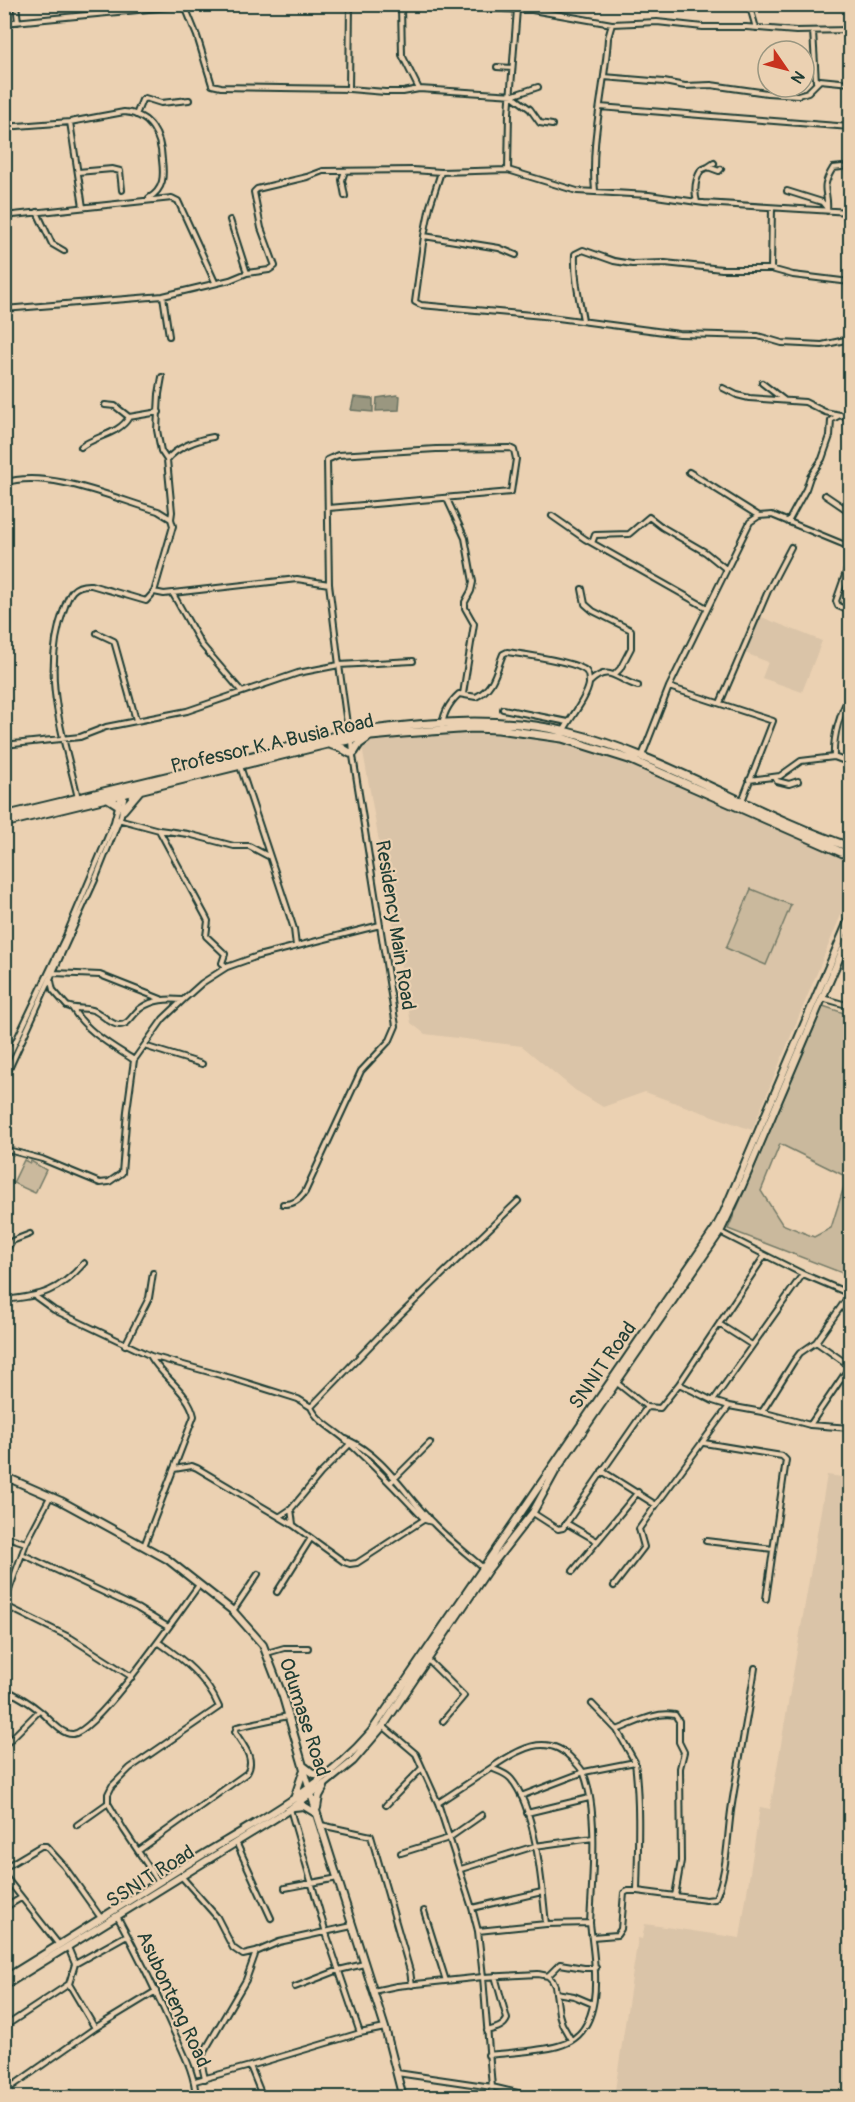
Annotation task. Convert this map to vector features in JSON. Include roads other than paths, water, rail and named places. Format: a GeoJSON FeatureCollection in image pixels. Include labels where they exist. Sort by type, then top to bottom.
{"type":"FeatureCollection","features":[{"type":"Feature","properties":{"kind":"main road","name":"Professor K.A Busia Road"},"geometry":{"type":"LineString","coordinates":[[4,816],[24,815],[108,798],[123,791],[349,737],[442,726],[508,723],[564,731],[594,739],[642,757],[742,801],[764,815],[850,856]]}},
{"type":"Feature","properties":{"kind":"main road","name":"Professor K.A Busia Road"},"geometry":{"type":"LineString","coordinates":[[4,823],[78,798],[141,789],[349,737],[442,726]]}},
{"type":"Feature","properties":{"kind":"main road","name":"Professor K.A Busia Road"},"geometry":{"type":"LineString","coordinates":[[453,726],[527,731],[579,742],[629,759],[757,811]]}},
{"type":"Feature","properties":{"kind":"main road"},"geometry":{"type":"LineString","coordinates":[[327,744],[340,747],[352,754],[359,744],[371,736]]}},
{"type":"Feature","properties":{"kind":"main road"},"geometry":{"type":"LineString","coordinates":[[108,798],[121,807],[141,789]]}},
{"type":"Feature","properties":{"kind":"main road","name":"Professor K.A Busia Road"},"geometry":{"type":"LineString","coordinates":[[764,815],[850,847]]}},
{"type":"Feature","properties":{"kind":"street"},"geometry":{"type":"LineString","coordinates":[[16,4],[18,22]]}},
{"type":"Feature","properties":{"kind":"street"},"geometry":{"type":"LineString","coordinates":[[116,4],[117,12]]}},
{"type":"Feature","properties":{"kind":"street"},"geometry":{"type":"LineString","coordinates":[[4,23],[200,4]]}},
{"type":"Feature","properties":{"kind":"street"},"geometry":{"type":"LineString","coordinates":[[294,4],[517,9],[542,11],[612,24],[657,22],[703,27],[850,30]]}},
{"type":"Feature","properties":{"kind":"street"},"geometry":{"type":"LineString","coordinates":[[349,88],[350,4]]}},
{"type":"Feature","properties":{"kind":"street"},"geometry":{"type":"LineString","coordinates":[[749,4],[756,28]]}},
{"type":"Feature","properties":{"kind":"street"},"geometry":{"type":"LineString","coordinates":[[184,5],[197,36],[212,85],[221,87],[349,88],[385,92],[419,89],[510,95],[538,87]]}},
{"type":"Feature","properties":{"kind":"street"},"geometry":{"type":"LineString","coordinates":[[401,6],[402,55],[419,89]]}},
{"type":"Feature","properties":{"kind":"street"},"geometry":{"type":"LineString","coordinates":[[508,170],[510,95],[517,9]]}},
{"type":"Feature","properties":{"kind":"street"},"geometry":{"type":"LineString","coordinates":[[595,191],[594,169],[600,107],[608,38],[612,24]]}},
{"type":"Feature","properties":{"kind":"street"},"geometry":{"type":"LineString","coordinates":[[813,31],[813,39]]}},
{"type":"Feature","properties":{"kind":"street"},"geometry":{"type":"LineString","coordinates":[[497,68],[512,68]]}},
{"type":"Feature","properties":{"kind":"street"},"geometry":{"type":"LineString","coordinates":[[604,77],[685,86],[711,85],[756,91]]}},
{"type":"Feature","properties":{"kind":"street"},"geometry":{"type":"LineString","coordinates":[[816,83],[826,80],[850,83]]}},
{"type":"Feature","properties":{"kind":"street"},"geometry":{"type":"LineString","coordinates":[[510,95],[530,109],[540,123],[552,125]]}},
{"type":"Feature","properties":{"kind":"street"},"geometry":{"type":"LineString","coordinates":[[136,115],[145,98],[161,103],[189,100]]}},
{"type":"Feature","properties":{"kind":"street"},"geometry":{"type":"LineString","coordinates":[[600,107],[850,127]]}},
{"type":"Feature","properties":{"kind":"street"},"geometry":{"type":"LineString","coordinates":[[4,127],[70,122],[124,112],[136,115],[152,126],[161,144],[163,178],[156,194],[147,200]]}},
{"type":"Feature","properties":{"kind":"street"},"geometry":{"type":"LineString","coordinates":[[70,122],[83,208]]}},
{"type":"Feature","properties":{"kind":"street"},"geometry":{"type":"LineString","coordinates":[[697,202],[696,180],[701,170],[714,163]]}},
{"type":"Feature","properties":{"kind":"street"},"geometry":{"type":"LineString","coordinates":[[708,167],[713,171],[721,169]]}},
{"type":"Feature","properties":{"kind":"street"},"geometry":{"type":"LineString","coordinates":[[827,211],[827,198],[824,191],[826,180],[833,168],[842,167]]}},
{"type":"Feature","properties":{"kind":"street"},"geometry":{"type":"LineString","coordinates":[[78,172],[112,169],[120,171],[122,190]]}},
{"type":"Feature","properties":{"kind":"street"},"geometry":{"type":"LineString","coordinates":[[4,309],[163,296],[230,280],[247,273],[269,270],[275,266],[261,228],[255,190],[322,171],[508,170],[570,189],[649,195],[697,202],[850,212]]}},
{"type":"Feature","properties":{"kind":"street"},"geometry":{"type":"LineString","coordinates":[[345,171],[342,180],[345,196]]}},
{"type":"Feature","properties":{"kind":"street"},"geometry":{"type":"LineString","coordinates":[[441,172],[430,206],[424,236],[415,302],[421,305],[487,309],[679,334],[758,336],[782,343],[822,345],[850,339]]}},
{"type":"Feature","properties":{"kind":"street"},"geometry":{"type":"LineString","coordinates":[[787,191],[822,202],[826,205],[827,211]]}},
{"type":"Feature","properties":{"kind":"street"},"geometry":{"type":"LineString","coordinates":[[4,216],[172,198],[178,201],[215,282]]}},
{"type":"Feature","properties":{"kind":"street"},"geometry":{"type":"LineString","coordinates":[[771,269],[772,208]]}},
{"type":"Feature","properties":{"kind":"street"},"geometry":{"type":"LineString","coordinates":[[37,212],[52,244],[64,251]]}},
{"type":"Feature","properties":{"kind":"street"},"geometry":{"type":"LineString","coordinates":[[230,220],[247,273]]}},
{"type":"Feature","properties":{"kind":"street"},"geometry":{"type":"LineString","coordinates":[[424,236],[500,249],[516,255]]}},
{"type":"Feature","properties":{"kind":"street"},"geometry":{"type":"LineString","coordinates":[[583,320],[575,277],[575,254],[583,250],[614,261],[632,264],[665,262],[722,269],[771,269],[793,275],[850,282]]}},
{"type":"Feature","properties":{"kind":"street"},"geometry":{"type":"LineString","coordinates":[[163,296],[169,336]]}},
{"type":"Feature","properties":{"kind":"street"},"geometry":{"type":"LineString","coordinates":[[78,798],[54,700],[52,679],[57,629],[69,593],[82,585],[91,585],[146,601],[154,592],[173,526],[167,460],[159,445],[157,430],[162,377]]}},
{"type":"Feature","properties":{"kind":"street"},"geometry":{"type":"LineString","coordinates":[[762,383],[784,400]]}},
{"type":"Feature","properties":{"kind":"street"},"geometry":{"type":"LineString","coordinates":[[723,388],[749,398],[806,402],[825,412],[850,417]]}},
{"type":"Feature","properties":{"kind":"street"},"geometry":{"type":"LineString","coordinates":[[105,405],[115,406],[129,417],[159,412]]}},
{"type":"Feature","properties":{"kind":"street"},"geometry":{"type":"LineString","coordinates":[[788,522],[810,477],[822,459],[830,436],[831,420],[825,412]]}},
{"type":"Feature","properties":{"kind":"street"},"geometry":{"type":"LineString","coordinates":[[831,420],[840,416]]}},
{"type":"Feature","properties":{"kind":"street"},"geometry":{"type":"LineString","coordinates":[[81,447],[118,428],[127,422],[129,417]]}},
{"type":"Feature","properties":{"kind":"street"},"geometry":{"type":"LineString","coordinates":[[167,460],[179,449],[201,439],[213,437]]}},
{"type":"Feature","properties":{"kind":"street"},"geometry":{"type":"LineString","coordinates":[[329,508],[511,492],[516,459],[514,450],[510,447],[436,448],[338,454],[327,460],[329,584],[339,665]]}},
{"type":"Feature","properties":{"kind":"street"},"geometry":{"type":"LineString","coordinates":[[689,472],[759,516]]}},
{"type":"Feature","properties":{"kind":"street"},"geometry":{"type":"LineString","coordinates":[[4,483],[23,480],[65,482],[158,511],[171,519]]}},
{"type":"Feature","properties":{"kind":"street"},"geometry":{"type":"LineString","coordinates":[[825,495],[850,513]]}},
{"type":"Feature","properties":{"kind":"street"},"geometry":{"type":"LineString","coordinates":[[447,499],[465,538],[473,582],[465,602],[465,608],[474,624],[463,694]]}},
{"type":"Feature","properties":{"kind":"street"},"geometry":{"type":"LineString","coordinates":[[642,757],[669,687],[750,522],[759,516],[772,515],[850,547]]}},
{"type":"Feature","properties":{"kind":"street"},"geometry":{"type":"LineString","coordinates":[[552,516],[592,543],[707,608]]}},
{"type":"Feature","properties":{"kind":"street"},"geometry":{"type":"LineString","coordinates":[[592,543],[595,535],[629,534],[649,517],[705,552],[726,569]]}},
{"type":"Feature","properties":{"kind":"street"},"geometry":{"type":"LineString","coordinates":[[720,704],[768,591],[790,547]]}},
{"type":"Feature","properties":{"kind":"street"},"geometry":{"type":"LineString","coordinates":[[850,561],[836,600],[838,606],[850,611]]}},
{"type":"Feature","properties":{"kind":"street"},"geometry":{"type":"LineString","coordinates":[[154,592],[173,594],[297,579],[329,584]]}},
{"type":"Feature","properties":{"kind":"street"},"geometry":{"type":"LineString","coordinates":[[582,589],[583,602],[593,611],[631,630],[631,648],[615,674]]}},
{"type":"Feature","properties":{"kind":"street"},"geometry":{"type":"LineString","coordinates":[[173,594],[201,644],[242,692]]}},
{"type":"Feature","properties":{"kind":"street"},"geometry":{"type":"LineString","coordinates":[[97,633],[114,641],[136,720]]}},
{"type":"Feature","properties":{"kind":"street"},"geometry":{"type":"LineString","coordinates":[[442,726],[449,704],[459,694],[476,697],[486,690],[497,673],[503,654],[507,652],[579,667],[586,671],[589,677],[587,691],[564,731]]}},
{"type":"Feature","properties":{"kind":"street"},"geometry":{"type":"LineString","coordinates":[[4,745],[64,740],[80,737],[106,727],[187,711],[298,673],[339,665],[413,661]]}},
{"type":"Feature","properties":{"kind":"street","name":"Residency Main Road"},"geometry":{"type":"LineString","coordinates":[[283,1204],[298,1200],[305,1192],[362,1071],[394,1033],[396,1019],[339,665]]}},
{"type":"Feature","properties":{"kind":"street"},"geometry":{"type":"LineString","coordinates":[[589,683],[598,674],[615,674],[638,686]]}},
{"type":"Feature","properties":{"kind":"street"},"geometry":{"type":"LineString","coordinates":[[669,687],[773,721],[742,801]]}},
{"type":"Feature","properties":{"kind":"street"},"geometry":{"type":"LineString","coordinates":[[834,757],[839,721],[850,695]]}},
{"type":"Feature","properties":{"kind":"street"},"geometry":{"type":"LineString","coordinates":[[503,709],[568,722]]}},
{"type":"Feature","properties":{"kind":"street"},"geometry":{"type":"LineString","coordinates":[[749,780],[784,774],[801,761],[834,757],[850,763]]}},
{"type":"Feature","properties":{"kind":"street"},"geometry":{"type":"LineString","coordinates":[[240,766],[268,857],[294,929],[296,946]]}},
{"type":"Feature","properties":{"kind":"street"},"geometry":{"type":"LineString","coordinates":[[775,777],[777,781],[789,784],[798,781]]}},
{"type":"Feature","properties":{"kind":"street"},"geometry":{"type":"LineString","coordinates":[[4,1080],[54,973],[117,819],[123,791]]}},
{"type":"Feature","properties":{"kind":"street"},"geometry":{"type":"LineString","coordinates":[[117,819],[234,846],[249,846],[268,857]]}},
{"type":"Feature","properties":{"kind":"street"},"geometry":{"type":"LineString","coordinates":[[10,1067],[5,1065],[117,819]]}},
{"type":"Feature","properties":{"kind":"street"},"geometry":{"type":"LineString","coordinates":[[159,830],[208,921],[206,936],[225,954],[222,963],[226,967]]}},
{"type":"Feature","properties":{"kind":"street","name":"SNNIT Road"},"geometry":{"type":"LineString","coordinates":[[444,1630],[482,1567],[617,1383],[720,1232],[742,1186],[850,917]]}},
{"type":"Feature","properties":{"kind":"street"},"geometry":{"type":"LineString","coordinates":[[4,1149],[42,1159],[96,1181],[109,1182],[122,1173],[134,1060],[163,1019],[183,1000],[202,983],[226,967],[258,956],[380,925]]}},
{"type":"Feature","properties":{"kind":"street","name":"SNNIT Road"},"geometry":{"type":"LineString","coordinates":[[794,1056],[850,933]]}},
{"type":"Feature","properties":{"kind":"street"},"geometry":{"type":"LineString","coordinates":[[54,973],[100,975],[162,999],[183,1000]]}},
{"type":"Feature","properties":{"kind":"street"},"geometry":{"type":"LineString","coordinates":[[51,980],[53,990],[67,1006],[94,1010],[116,1025],[123,1025],[139,1008],[162,999]]}},
{"type":"Feature","properties":{"kind":"street"},"geometry":{"type":"LineString","coordinates":[[822,998],[850,1006]]}},
{"type":"Feature","properties":{"kind":"street"},"geometry":{"type":"LineString","coordinates":[[72,1008],[81,1023],[134,1060]]}},
{"type":"Feature","properties":{"kind":"street"},"geometry":{"type":"LineString","coordinates":[[144,1046],[202,1064]]}},
{"type":"Feature","properties":{"kind":"street","name":"SNNIT Road"},"geometry":{"type":"LineString","coordinates":[[559,1461],[715,1229],[791,1064]]}},
{"type":"Feature","properties":{"kind":"street"},"geometry":{"type":"LineString","coordinates":[[311,1407],[394,1321],[518,1201]]}},
{"type":"Feature","properties":{"kind":"street"},"geometry":{"type":"LineString","coordinates":[[720,1232],[803,1274],[850,1294],[816,1342],[800,1353],[794,1361],[762,1412]]}},
{"type":"Feature","properties":{"kind":"street"},"geometry":{"type":"LineString","coordinates":[[4,1253],[12,1241],[30,1234]]}},
{"type":"Feature","properties":{"kind":"street"},"geometry":{"type":"LineString","coordinates":[[617,1383],[647,1407],[660,1408],[679,1384],[765,1255]]}},
{"type":"Feature","properties":{"kind":"street"},"geometry":{"type":"LineString","coordinates":[[4,1300],[36,1297],[63,1284],[84,1263]]}},
{"type":"Feature","properties":{"kind":"street"},"geometry":{"type":"LineString","coordinates":[[125,1345],[152,1289],[153,1273]]}},
{"type":"Feature","properties":{"kind":"street"},"geometry":{"type":"LineString","coordinates":[[713,1401],[803,1274]]}},
{"type":"Feature","properties":{"kind":"street"},"geometry":{"type":"LineString","coordinates":[[36,1297],[54,1310],[151,1356],[298,1399],[311,1407],[318,1418],[351,1443],[426,1518],[482,1567]]}},
{"type":"Feature","properties":{"kind":"street"},"geometry":{"type":"LineString","coordinates":[[719,1324],[752,1345]]}},
{"type":"Feature","properties":{"kind":"street"},"geometry":{"type":"LineString","coordinates":[[810,1425],[850,1366],[816,1342]]}},
{"type":"Feature","properties":{"kind":"street"},"geometry":{"type":"LineString","coordinates":[[144,1546],[194,1416],[184,1396],[155,1365],[151,1356]]}},
{"type":"Feature","properties":{"kind":"street"},"geometry":{"type":"LineString","coordinates":[[679,1384],[713,1401],[729,1406],[810,1425],[850,1428]]}},
{"type":"Feature","properties":{"kind":"street"},"geometry":{"type":"LineString","coordinates":[[614,1586],[644,1547],[639,1529],[729,1406]]}},
{"type":"Feature","properties":{"kind":"street"},"geometry":{"type":"LineString","coordinates":[[532,1512],[558,1529],[562,1528],[647,1407]]}},
{"type":"Feature","properties":{"kind":"street"},"geometry":{"type":"LineString","coordinates":[[351,1443],[364,1448],[394,1478],[426,1518]]}},
{"type":"Feature","properties":{"kind":"street"},"geometry":{"type":"LineString","coordinates":[[279,1517],[291,1509],[321,1473],[351,1443]]}},
{"type":"Feature","properties":{"kind":"street"},"geometry":{"type":"LineString","coordinates":[[390,1483],[429,1443]]}},
{"type":"Feature","properties":{"kind":"street"},"geometry":{"type":"LineString","coordinates":[[704,1443],[748,1449],[785,1458],[766,1599]]}},
{"type":"Feature","properties":{"kind":"street"},"geometry":{"type":"LineString","coordinates":[[174,1469],[192,1466],[197,1468],[293,1525],[350,1564],[357,1563],[426,1518]]}},
{"type":"Feature","properties":{"kind":"street","name":"SNNIT Road"},"geometry":{"type":"LineString","coordinates":[[311,1790],[348,1756],[377,1724],[532,1512],[553,1469]]}},
{"type":"Feature","properties":{"kind":"street"},"geometry":{"type":"LineString","coordinates":[[603,1471],[656,1505]]}},
{"type":"Feature","properties":{"kind":"street","name":"Odumase Road"},"geometry":{"type":"LineString","coordinates":[[4,1476],[50,1496],[178,1566],[232,1611],[255,1635],[267,1653],[385,2028],[402,2096]]}},
{"type":"Feature","properties":{"kind":"street"},"geometry":{"type":"LineString","coordinates":[[573,1571],[638,1492]]}},
{"type":"Feature","properties":{"kind":"street"},"geometry":{"type":"LineString","coordinates":[[50,1496],[26,1544],[4,1604],[72,1638],[132,1677]]}},
{"type":"Feature","properties":{"kind":"street"},"geometry":{"type":"LineString","coordinates":[[291,1509],[293,1525]]}},
{"type":"Feature","properties":{"kind":"street"},"geometry":{"type":"LineString","coordinates":[[566,1523],[597,1541]]}},
{"type":"Feature","properties":{"kind":"street"},"geometry":{"type":"LineString","coordinates":[[4,1536],[26,1544]]}},
{"type":"Feature","properties":{"kind":"street"},"geometry":{"type":"LineString","coordinates":[[277,1592],[311,1538]]}},
{"type":"Feature","properties":{"kind":"street"},"geometry":{"type":"LineString","coordinates":[[706,1541],[773,1549]]}},
{"type":"Feature","properties":{"kind":"street"},"geometry":{"type":"LineString","coordinates":[[22,1554],[137,1608],[168,1627]]}},
{"type":"Feature","properties":{"kind":"street"},"geometry":{"type":"LineString","coordinates":[[232,1611],[258,1574]]}},
{"type":"Feature","properties":{"kind":"street"},"geometry":{"type":"LineString","coordinates":[[4,1689],[39,1711],[61,1729],[73,1734],[80,1731],[132,1677],[200,1584]]}},
{"type":"Feature","properties":{"kind":"street","name":"SNNIT Road"},"geometry":{"type":"LineString","coordinates":[[311,1790],[327,1784],[353,1761],[383,1726],[428,1659],[438,1639]]}},
{"type":"Feature","properties":{"kind":"street"},"geometry":{"type":"LineString","coordinates":[[158,1642],[182,1658],[197,1674],[219,1707],[130,1768],[112,1786],[108,1794],[108,1803],[159,1882]]}},
{"type":"Feature","properties":{"kind":"street"},"geometry":{"type":"LineString","coordinates":[[267,1653],[284,1648],[308,1648]]}},
{"type":"Feature","properties":{"kind":"street"},"geometry":{"type":"LineString","coordinates":[[428,1659],[464,1696],[443,1721]]}},
{"type":"Feature","properties":{"kind":"street"},"geometry":{"type":"LineString","coordinates":[[592,1937],[617,1935],[621,1929],[623,1897],[627,1891],[706,1900],[715,1899],[720,1890],[755,1668]]}},
{"type":"Feature","properties":{"kind":"street"},"geometry":{"type":"LineString","coordinates":[[592,1704],[617,1730],[635,1762],[639,1827],[637,1891]]}},
{"type":"Feature","properties":{"kind":"street"},"geometry":{"type":"LineString","coordinates":[[4,1746],[39,1711]]}},
{"type":"Feature","properties":{"kind":"street"},"geometry":{"type":"LineString","coordinates":[[617,1730],[650,1717],[668,1714],[675,1715],[679,1721],[679,1742],[684,1752],[680,1768],[681,1861],[675,1896]]}},
{"type":"Feature","properties":{"kind":"street"},"geometry":{"type":"LineString","coordinates":[[138,1851],[247,1773],[251,1767],[250,1760],[235,1732],[237,1727],[288,1716]]}},
{"type":"Feature","properties":{"kind":"street"},"geometry":{"type":"LineString","coordinates":[[383,1726],[416,1754],[438,1803],[461,1869],[478,1931],[492,2087],[490,2097]]}},
{"type":"Feature","properties":{"kind":"street"},"geometry":{"type":"LineString","coordinates":[[438,1803],[513,1753],[540,1744],[547,1744],[567,1754],[584,1772],[593,1838],[590,1923],[596,1968],[593,2004],[585,2026],[571,2040],[557,2047],[488,2055]]}},
{"type":"Feature","properties":{"kind":"street"},"geometry":{"type":"LineString","coordinates":[[521,1796],[584,1772],[635,1762]]}},
{"type":"Feature","properties":{"kind":"street"},"geometry":{"type":"LineString","coordinates":[[295,1797],[300,1788],[303,1767],[314,1774],[329,1773]]}},
{"type":"Feature","properties":{"kind":"street"},"geometry":{"type":"LineString","coordinates":[[386,1805],[422,1768]]}},
{"type":"Feature","properties":{"kind":"street"},"geometry":{"type":"LineString","coordinates":[[491,1768],[512,1780],[527,1813],[543,1892],[546,1924]]}},
{"type":"Feature","properties":{"kind":"street"},"geometry":{"type":"LineString","coordinates":[[327,1784],[319,1796],[317,1814],[304,1806],[291,1808],[326,1933],[360,2033]]}},
{"type":"Feature","properties":{"kind":"street","name":"SSNIT Road"},"geometry":{"type":"LineString","coordinates":[[64,1947],[159,1882],[295,1797],[311,1790]]}},
{"type":"Feature","properties":{"kind":"street","name":"SSNIT Road"},"geometry":{"type":"LineString","coordinates":[[4,1978],[38,1962],[117,1916],[291,1808],[311,1790]]}},
{"type":"Feature","properties":{"kind":"street"},"geometry":{"type":"LineString","coordinates":[[527,1813],[589,1798]]}},
{"type":"Feature","properties":{"kind":"street"},"geometry":{"type":"LineString","coordinates":[[77,1825],[108,1803]]}},
{"type":"Feature","properties":{"kind":"street"},"geometry":{"type":"LineString","coordinates":[[401,1853],[449,1838],[482,1815]]}},
{"type":"Feature","properties":{"kind":"street"},"geometry":{"type":"LineString","coordinates":[[321,1825],[369,1834],[373,1838],[378,1864],[410,1971],[412,1985]]}},
{"type":"Feature","properties":{"kind":"street"},"geometry":{"type":"LineString","coordinates":[[461,1869],[535,1846],[593,1838]]}},
{"type":"Feature","properties":{"kind":"street"},"geometry":{"type":"LineString","coordinates":[[236,1842],[271,1918]]}},
{"type":"Feature","properties":{"kind":"street"},"geometry":{"type":"LineString","coordinates":[[4,1868],[41,1846],[46,1846],[64,1866],[102,1919]]}},
{"type":"Feature","properties":{"kind":"street"},"geometry":{"type":"LineString","coordinates":[[4,1875],[21,1899],[64,1947],[75,1964]]}},
{"type":"Feature","properties":{"kind":"street"},"geometry":{"type":"LineString","coordinates":[[180,1876],[217,1917],[236,1951],[243,1955],[279,1942],[353,1926]]}},
{"type":"Feature","properties":{"kind":"street"},"geometry":{"type":"LineString","coordinates":[[285,1888],[339,1878]]}},
{"type":"Feature","properties":{"kind":"street"},"geometry":{"type":"LineString","coordinates":[[472,1908],[543,1892]]}},
{"type":"Feature","properties":{"kind":"street"},"geometry":{"type":"LineString","coordinates":[[4,1908],[21,1899]]}},
{"type":"Feature","properties":{"kind":"street"},"geometry":{"type":"LineString","coordinates":[[424,1911],[447,1981]]}},
{"type":"Feature","properties":{"kind":"street","name":"Asubonteng Road"},"geometry":{"type":"LineString","coordinates":[[117,1916],[156,1991],[195,2081],[196,2097]]}},
{"type":"Feature","properties":{"kind":"street"},"geometry":{"type":"LineString","coordinates":[[478,1931],[546,1924],[590,1923]]}},
{"type":"Feature","properties":{"kind":"street"},"geometry":{"type":"LineString","coordinates":[[4,2027],[69,1984],[75,1964],[127,1935]]}},
{"type":"Feature","properties":{"kind":"street"},"geometry":{"type":"LineString","coordinates":[[204,2079],[201,2061],[204,2052],[246,1980],[256,1952]]}},
{"type":"Feature","properties":{"kind":"street","name":"SSNIT Road"},"geometry":{"type":"LineString","coordinates":[[4,1986],[38,1962]]}},
{"type":"Feature","properties":{"kind":"street"},"geometry":{"type":"LineString","coordinates":[[295,1987],[339,1970],[365,1964]]}},
{"type":"Feature","properties":{"kind":"street"},"geometry":{"type":"LineString","coordinates":[[548,1976],[560,1964],[596,1968]]}},
{"type":"Feature","properties":{"kind":"street"},"geometry":{"type":"LineString","coordinates":[[373,1991],[387,1987],[483,1977],[538,1974],[548,1976],[552,1980],[556,1993],[562,2024],[571,2040]]}},
{"type":"Feature","properties":{"kind":"street"},"geometry":{"type":"LineString","coordinates":[[487,2031],[497,2028],[507,2019],[495,1977]]}},
{"type":"Feature","properties":{"kind":"street"},"geometry":{"type":"LineString","coordinates":[[69,1984],[95,2028]]}},
{"type":"Feature","properties":{"kind":"street"},"geometry":{"type":"LineString","coordinates":[[4,2092],[95,2028],[156,1991]]}},
{"type":"Feature","properties":{"kind":"street"},"geometry":{"type":"LineString","coordinates":[[556,1993],[574,1996],[593,2004]]}},
{"type":"Feature","properties":{"kind":"street"},"geometry":{"type":"LineString","coordinates":[[195,2081],[360,2033],[385,2028]]}},
{"type":"Feature","properties":{"kind":"street"},"geometry":{"type":"LineString","coordinates":[[250,2066],[263,2097]]}},
{"type":"Feature","properties":{"kind":"street"},"geometry":{"type":"LineString","coordinates":[[397,2073],[492,2087],[540,2097]]}},
{"type":"Feature","properties":{"kind":"street"},"geometry":{"type":"LineString","coordinates":[[63,2097],[70,2093]]}},
{"type":"Feature","properties":{"kind":"street"},"geometry":{"type":"LineString","coordinates":[[388,2097],[402,2096]]}}]}
